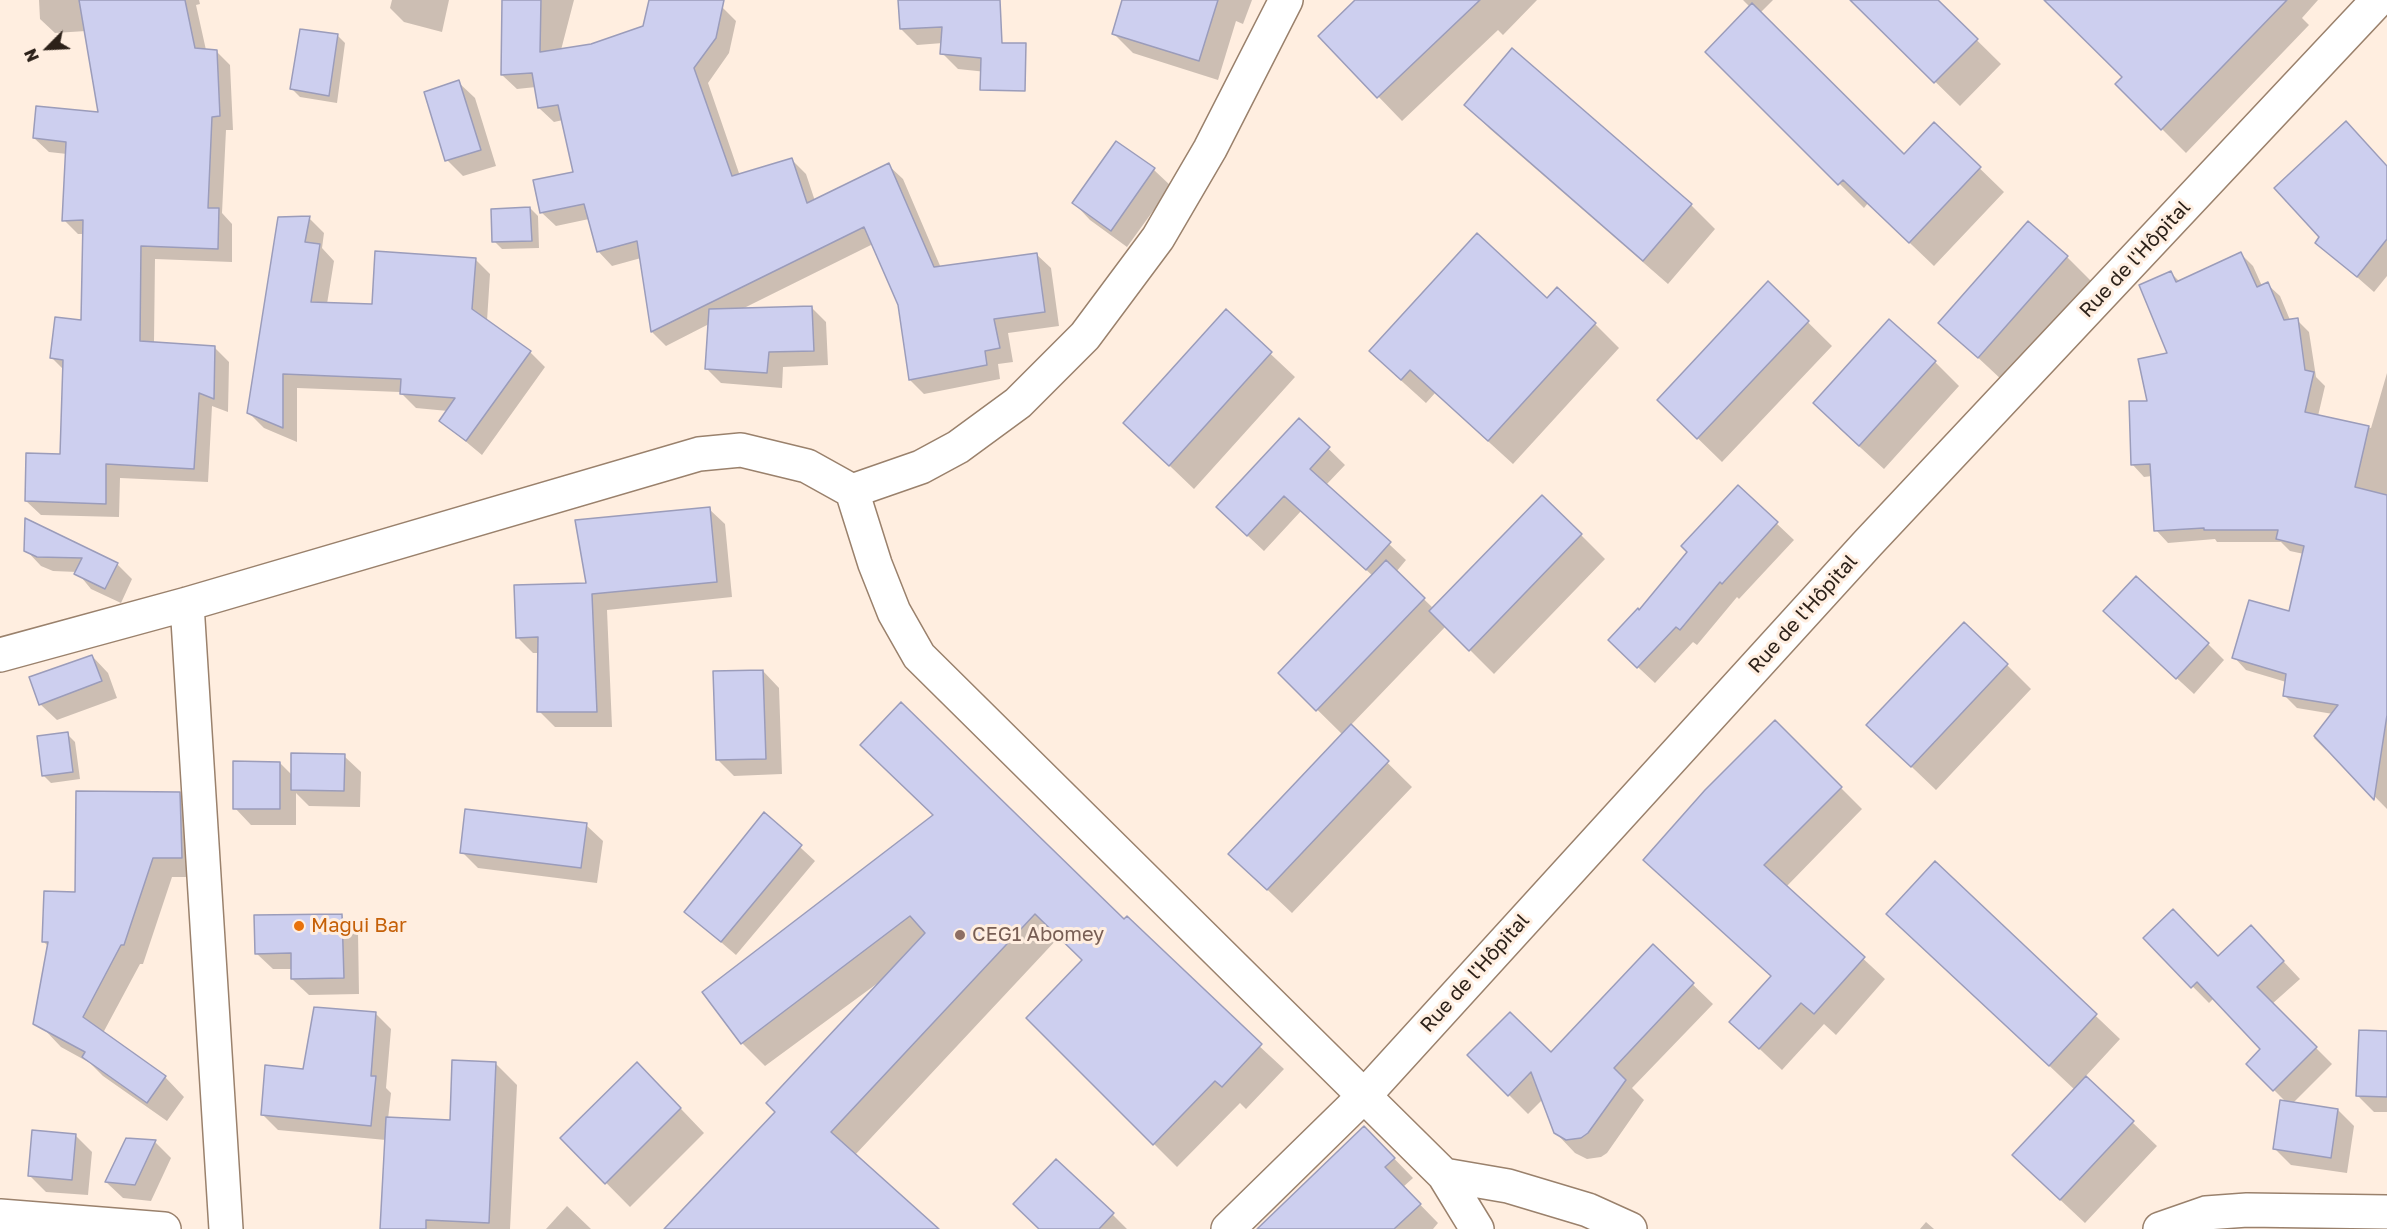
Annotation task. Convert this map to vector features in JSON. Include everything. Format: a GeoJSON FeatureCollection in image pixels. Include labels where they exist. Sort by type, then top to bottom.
{"type":"FeatureCollection","features":[{"type":"Feature","properties":{"kind":"street"},"geometry":{"type":"LineString","coordinates":[[852,491],[921,467],[958,447],[1018,403],[1085,336],[1158,238],[1210,149],[1286,0]]}},
{"type":"Feature","properties":{"kind":"street","name":"Rue de l'Hôpital"},"geometry":{"type":"LineString","coordinates":[[1228,1229],[1365,1095],[1868,543],[2378,0]]}},
{"type":"Feature","properties":{"kind":"street"},"geometry":{"type":"LineString","coordinates":[[0,655],[187,604],[699,454],[741,450],[807,466],[852,491],[874,564],[894,612],[920,656],[1444,1175],[1477,1229]]}},
{"type":"Feature","properties":{"kind":"street"},"geometry":{"type":"LineString","coordinates":[[187,604],[226,1229]]}},
{"type":"Feature","properties":{"kind":"street"},"geometry":{"type":"LineString","coordinates":[[1444,1175],[1508,1186],[1588,1210],[1630,1229]]}},
{"type":"Feature","properties":{"kind":"street"},"geometry":{"type":"LineString","coordinates":[[2160,1229],[2206,1213],[2247,1210],[2387,1212]]}},
{"type":"Feature","properties":{"kind":"street"},"geometry":{"type":"LineString","coordinates":[[0,1216],[164,1229]]}},
{"type":"Feature","properties":{"kind":"building"},"geometry":{"type":"Polygon","coordinates":[[[79,0],[185,0],[195,48],[217,50],[220,116],[212,117],[208,208],[219,208],[218,249],[141,246],[140,341],[215,346],[214,399],[199,393],[194,469],[106,464],[106,504],[25,501],[26,453],[60,454],[63,360],[50,358],[55,317],[81,320],[83,220],[62,221],[66,142],[33,138],[36,106],[98,112],[79,0]]]}},
{"type":"Feature","properties":{"kind":"building"},"geometry":{"type":"Polygon","coordinates":[[[502,0],[541,0],[540,52],[591,44],[643,26],[649,0],[724,0],[716,38],[694,68],[732,176],[792,158],[807,203],[889,163],[934,267],[1037,253],[1045,312],[994,319],[1000,348],[985,351],[987,365],[909,380],[898,305],[864,227],[651,332],[637,241],[597,252],[584,204],[540,213],[533,180],[573,172],[558,105],[538,108],[532,73],[501,75],[502,0]]]}},
{"type":"Feature","properties":{"kind":"building"},"geometry":{"type":"Polygon","coordinates":[[[898,0],[1000,0],[1002,43],[1026,43],[1025,91],[980,90],[981,58],[940,54],[942,27],[900,29],[898,0]]]}},
{"type":"Feature","properties":{"kind":"building"},"geometry":{"type":"Polygon","coordinates":[[[1122,0],[1218,0],[1199,61],[1112,34],[1122,0]]]}},
{"type":"Feature","properties":{"kind":"building"},"geometry":{"type":"Polygon","coordinates":[[[1355,0],[1480,0],[1377,98],[1318,36],[1355,0]]]}},
{"type":"Feature","properties":{"kind":"building"},"geometry":{"type":"Polygon","coordinates":[[[1850,0],[1938,0],[1978,39],[1934,83],[1850,0]]]}},
{"type":"Feature","properties":{"kind":"building"},"geometry":{"type":"Polygon","coordinates":[[[2044,0],[2287,0],[2161,130],[2115,84],[2122,77],[2044,0]]]}},
{"type":"Feature","properties":{"kind":"building"},"geometry":{"type":"Polygon","coordinates":[[[1752,3],[1904,154],[1934,122],[1981,167],[1909,243],[1843,180],[1838,185],[1705,52],[1752,3]]]}},
{"type":"Feature","properties":{"kind":"building"},"geometry":{"type":"Polygon","coordinates":[[[300,29],[338,34],[329,96],[290,89],[300,29]]]}},
{"type":"Feature","properties":{"kind":"building"},"geometry":{"type":"Polygon","coordinates":[[[1512,48],[1692,204],[1643,261],[1464,105],[1512,48]]]}},
{"type":"Feature","properties":{"kind":"building"},"geometry":{"type":"Polygon","coordinates":[[[459,80],[481,150],[445,161],[424,92],[459,80]]]}},
{"type":"Feature","properties":{"kind":"building"},"geometry":{"type":"Polygon","coordinates":[[[2346,121],[2387,166],[2387,239],[2357,277],[2315,243],[2319,237],[2274,188],[2346,121]]]}},
{"type":"Feature","properties":{"kind":"building"},"geometry":{"type":"Polygon","coordinates":[[[1116,141],[1155,168],[1111,231],[1072,203],[1116,141]]]}},
{"type":"Feature","properties":{"kind":"building"},"geometry":{"type":"Polygon","coordinates":[[[530,207],[532,241],[492,242],[491,209],[530,207]]]}},
{"type":"Feature","properties":{"kind":"building"},"geometry":{"type":"Polygon","coordinates":[[[310,216],[305,242],[320,244],[311,302],[372,304],[375,251],[476,258],[472,309],[531,351],[466,441],[439,421],[455,398],[400,394],[401,379],[283,374],[283,428],[247,413],[278,217],[310,216]]]}},
{"type":"Feature","properties":{"kind":"building"},"geometry":{"type":"Polygon","coordinates":[[[2028,221],[2068,256],[1978,358],[1938,323],[2028,221]]]}},
{"type":"Feature","properties":{"kind":"building"},"geometry":{"type":"Polygon","coordinates":[[[1477,233],[1547,298],[1557,287],[1596,323],[1488,441],[1410,370],[1401,380],[1369,351],[1477,233]]]}},
{"type":"Feature","properties":{"kind":"building"},"geometry":{"type":"Polygon","coordinates":[[[2241,252],[2257,287],[2268,282],[2284,320],[2298,318],[2305,370],[2314,372],[2305,412],[2369,426],[2355,487],[2387,495],[2387,715],[2374,800],[2314,736],[2338,705],[2283,696],[2286,674],[2232,658],[2249,600],[2289,611],[2304,546],[2276,539],[2278,530],[2204,530],[2204,528],[2154,531],[2150,464],[2131,465],[2129,401],[2147,401],[2138,359],[2167,353],[2139,285],[2171,271],[2176,282],[2241,252]]]}},
{"type":"Feature","properties":{"kind":"building"},"geometry":{"type":"Polygon","coordinates":[[[1768,281],[1809,321],[1697,439],[1657,400],[1768,281]]]}},
{"type":"Feature","properties":{"kind":"building"},"geometry":{"type":"Polygon","coordinates":[[[812,306],[814,351],[769,352],[767,373],[705,369],[709,309],[812,306]]]}},
{"type":"Feature","properties":{"kind":"building"},"geometry":{"type":"Polygon","coordinates":[[[1226,309],[1272,352],[1169,466],[1123,423],[1226,309]]]}},
{"type":"Feature","properties":{"kind":"building"},"geometry":{"type":"Polygon","coordinates":[[[1889,319],[1936,361],[1859,446],[1813,403],[1889,319]]]}},
{"type":"Feature","properties":{"kind":"building"},"geometry":{"type":"Polygon","coordinates":[[[1299,418],[1330,447],[1310,469],[1391,542],[1366,570],[1284,496],[1247,536],[1216,507],[1299,418]]]}},
{"type":"Feature","properties":{"kind":"building"},"geometry":{"type":"Polygon","coordinates":[[[1738,485],[1778,522],[1722,584],[1720,582],[1680,630],[1676,627],[1637,668],[1608,640],[1638,608],[1639,610],[1687,552],[1681,546],[1738,485]]]}},
{"type":"Feature","properties":{"kind":"building"},"geometry":{"type":"Polygon","coordinates":[[[1542,495],[1582,534],[1469,651],[1429,611],[1542,495]]]}},
{"type":"Feature","properties":{"kind":"building"},"geometry":{"type":"Polygon","coordinates":[[[710,507],[717,582],[592,594],[597,712],[537,712],[538,637],[516,638],[514,585],[586,583],[575,520],[710,507]]]}},
{"type":"Feature","properties":{"kind":"building"},"geometry":{"type":"Polygon","coordinates":[[[25,518],[118,563],[105,589],[74,574],[82,558],[37,557],[24,551],[25,518]]]}},
{"type":"Feature","properties":{"kind":"building"},"geometry":{"type":"Polygon","coordinates":[[[1386,560],[1425,598],[1316,711],[1278,673],[1386,560]]]}},
{"type":"Feature","properties":{"kind":"building"},"geometry":{"type":"Polygon","coordinates":[[[2136,576],[2209,643],[2176,679],[2103,611],[2136,576]]]}},
{"type":"Feature","properties":{"kind":"building"},"geometry":{"type":"Polygon","coordinates":[[[1964,622],[2008,664],[1911,767],[1866,725],[1964,622]]]}},
{"type":"Feature","properties":{"kind":"building"},"geometry":{"type":"Polygon","coordinates":[[[92,655],[102,681],[39,705],[29,677],[92,655]]]}},
{"type":"Feature","properties":{"kind":"building"},"geometry":{"type":"Polygon","coordinates":[[[763,670],[766,759],[716,760],[713,671],[763,670]]]}},
{"type":"Feature","properties":{"kind":"building"},"geometry":{"type":"Polygon","coordinates":[[[901,702],[1124,919],[1127,916],[1262,1044],[1222,1087],[1215,1081],[1153,1145],[1026,1018],[1082,960],[1035,914],[831,1132],[939,1229],[664,1229],[775,1112],[766,1103],[925,933],[910,916],[741,1044],[702,992],[933,815],[860,745],[901,702]]]}},
{"type":"Feature","properties":{"kind":"building"},"geometry":{"type":"Polygon","coordinates":[[[1775,720],[1842,787],[1764,865],[1865,957],[1814,1014],[1801,1003],[1759,1049],[1729,1022],[1771,976],[1643,860],[1705,790],[1775,720]]]}},
{"type":"Feature","properties":{"kind":"building"},"geometry":{"type":"Polygon","coordinates":[[[1351,724],[1389,761],[1267,890],[1228,854],[1351,724]]]}},
{"type":"Feature","properties":{"kind":"building"},"geometry":{"type":"Polygon","coordinates":[[[68,732],[73,772],[42,776],[37,736],[68,732]]]}},
{"type":"Feature","properties":{"kind":"building"},"geometry":{"type":"Polygon","coordinates":[[[291,753],[345,754],[344,791],[291,790],[291,753]]]}},
{"type":"Feature","properties":{"kind":"building"},"geometry":{"type":"Polygon","coordinates":[[[233,761],[280,762],[280,809],[233,809],[233,761]]]}},
{"type":"Feature","properties":{"kind":"building"},"geometry":{"type":"Polygon","coordinates":[[[76,791],[180,792],[182,858],[153,858],[124,945],[121,945],[83,1017],[166,1076],[147,1103],[82,1057],[85,1052],[33,1024],[48,942],[42,942],[44,891],[75,892],[76,791]]]}},
{"type":"Feature","properties":{"kind":"building"},"geometry":{"type":"Polygon","coordinates":[[[465,809],[587,823],[581,868],[460,853],[465,809]]]}},
{"type":"Feature","properties":{"kind":"building"},"geometry":{"type":"Polygon","coordinates":[[[764,812],[802,845],[721,942],[684,912],[764,812]]]}},
{"type":"Feature","properties":{"kind":"building"},"geometry":{"type":"Polygon","coordinates":[[[1935,861],[2097,1014],[2049,1066],[1886,914],[1935,861]]]}},
{"type":"Feature","properties":{"kind":"building"},"geometry":{"type":"Polygon","coordinates":[[[2173,909],[2218,956],[2251,925],[2284,961],[2257,987],[2317,1047],[2273,1091],[2246,1064],[2260,1049],[2197,982],[2191,988],[2143,938],[2173,909]]]}},
{"type":"Feature","properties":{"kind":"building"},"geometry":{"type":"Polygon","coordinates":[[[342,914],[344,978],[291,979],[291,953],[255,954],[254,915],[342,914]]]}},
{"type":"Feature","properties":{"kind":"building"},"geometry":{"type":"Polygon","coordinates":[[[1653,944],[1694,983],[1614,1068],[1626,1080],[1588,1133],[1581,1138],[1566,1140],[1554,1133],[1531,1072],[1508,1096],[1467,1055],[1510,1012],[1551,1052],[1653,944]]]}},
{"type":"Feature","properties":{"kind":"building"},"geometry":{"type":"Polygon","coordinates":[[[314,1007],[376,1012],[371,1076],[376,1076],[371,1126],[261,1115],[265,1065],[303,1069],[314,1007]]]}},
{"type":"Feature","properties":{"kind":"building"},"geometry":{"type":"Polygon","coordinates":[[[2359,1030],[2387,1031],[2387,1097],[2356,1096],[2359,1030]]]}},
{"type":"Feature","properties":{"kind":"building"},"geometry":{"type":"Polygon","coordinates":[[[452,1060],[496,1062],[489,1223],[426,1220],[426,1229],[380,1229],[386,1117],[450,1120],[452,1060]]]}},
{"type":"Feature","properties":{"kind":"building"},"geometry":{"type":"Polygon","coordinates":[[[637,1062],[681,1108],[605,1184],[560,1138],[637,1062]]]}},
{"type":"Feature","properties":{"kind":"building"},"geometry":{"type":"Polygon","coordinates":[[[2086,1076],[2134,1121],[2060,1200],[2012,1155],[2086,1076]]]}},
{"type":"Feature","properties":{"kind":"building"},"geometry":{"type":"Polygon","coordinates":[[[2280,1100],[2338,1109],[2331,1158],[2273,1149],[2280,1100]]]}},
{"type":"Feature","properties":{"kind":"building"},"geometry":{"type":"Polygon","coordinates":[[[1364,1126],[1395,1158],[1385,1167],[1421,1204],[1394,1229],[1257,1229],[1364,1126]]]}},
{"type":"Feature","properties":{"kind":"building"},"geometry":{"type":"Polygon","coordinates":[[[32,1130],[76,1134],[72,1180],[28,1176],[32,1130]]]}},
{"type":"Feature","properties":{"kind":"building"},"geometry":{"type":"Polygon","coordinates":[[[126,1138],[156,1140],[135,1185],[105,1182],[126,1138]]]}},
{"type":"Feature","properties":{"kind":"building"},"geometry":{"type":"Polygon","coordinates":[[[1056,1159],[1114,1213],[1099,1229],[1039,1229],[1013,1204],[1056,1159]]]}},
{"type":"Feature","properties":{"kind":"place","name":"Magui Bar"},"geometry":{"type":"Point","coordinates":[299,926]}},
{"type":"Feature","properties":{"kind":"place","name":"CEG1 Abomey"},"geometry":{"type":"Point","coordinates":[960,935]}}]}
